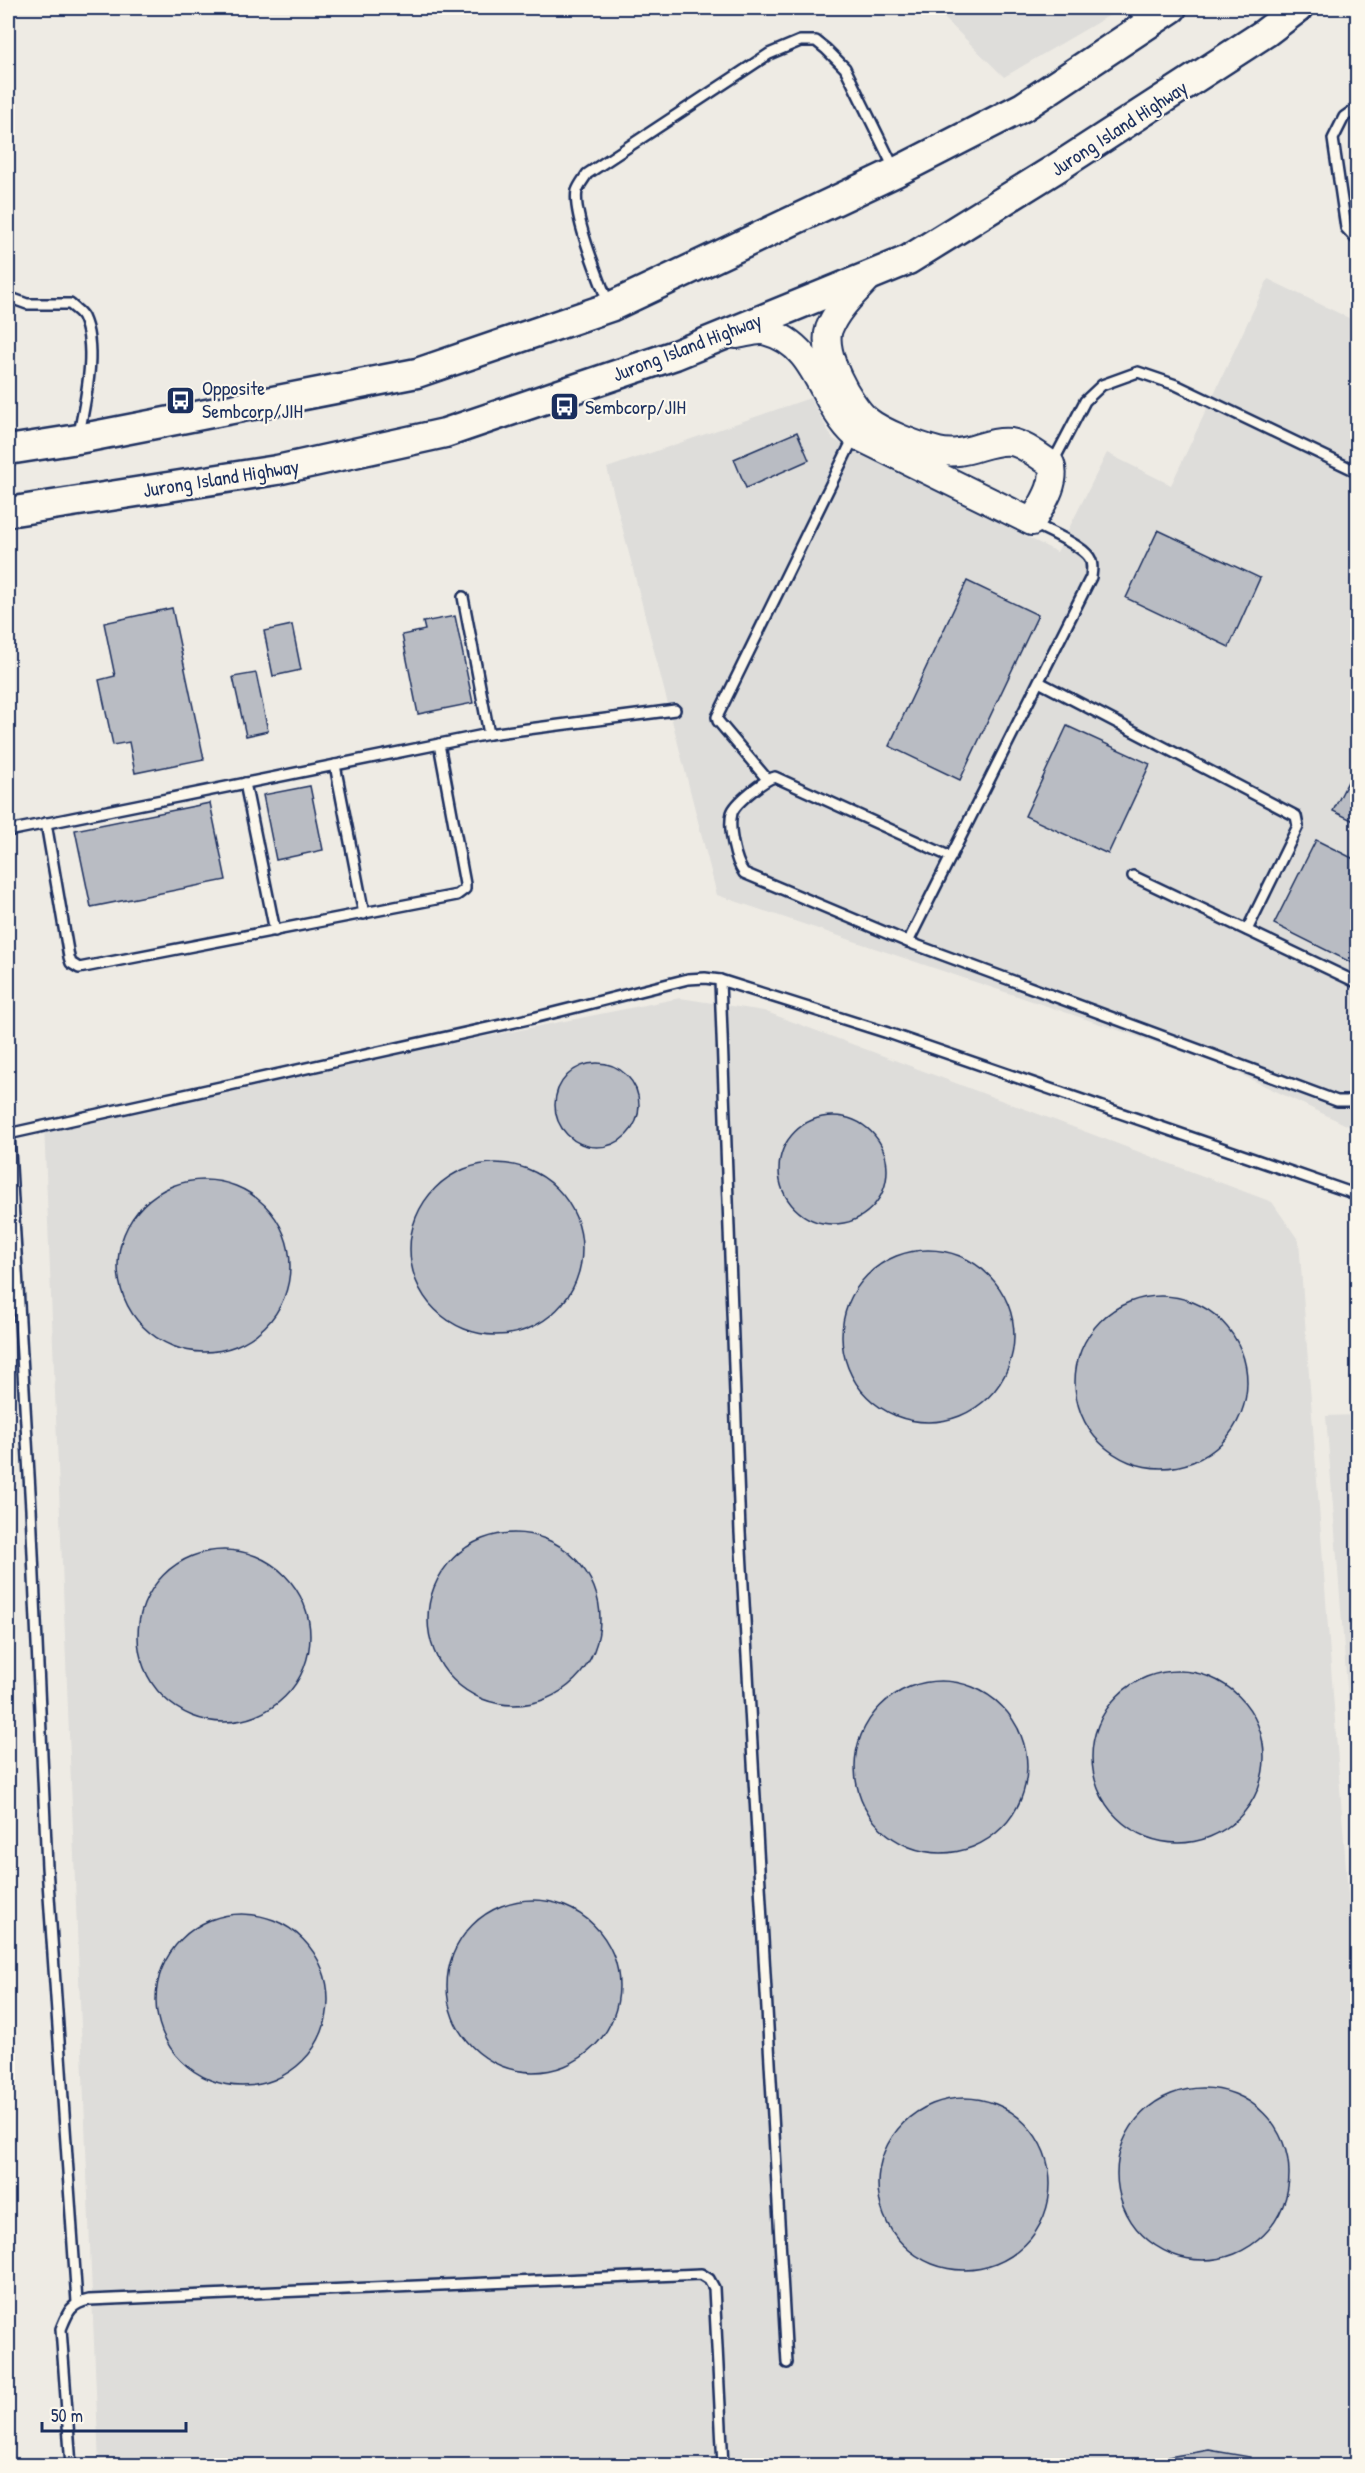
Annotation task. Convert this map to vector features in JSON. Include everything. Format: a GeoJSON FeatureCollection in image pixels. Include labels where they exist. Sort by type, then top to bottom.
{"type":"FeatureCollection","features":[{"type":"Feature","properties":{"kind":"main road"},"geometry":{"type":"LineString","coordinates":[[8,450],[78,439],[417,373],[610,307],[896,172],[1023,107],[1139,16],[1172,8]]}},
{"type":"Feature","properties":{"kind":"main road","name":"Jurong Island Highway"},"geometry":{"type":"LineString","coordinates":[[8,512],[277,470],[445,433],[675,355],[908,260],[1055,169],[1265,33],[1298,8]]}},
{"type":"Feature","properties":{"kind":"street"},"geometry":{"type":"LineString","coordinates":[[714,339],[766,331],[795,347],[809,362],[843,422],[855,435],[1032,522],[1051,484],[1054,470],[1051,464],[1013,442],[954,453],[938,451],[888,432],[867,420],[838,377],[828,351],[828,332],[837,312],[871,275]]}},
{"type":"Feature","properties":{"kind":"lane"},"geometry":{"type":"LineString","coordinates":[[610,307],[593,264],[579,214],[577,192],[587,174],[769,54],[800,41],[816,41],[826,49],[845,68],[896,172]]}},
{"type":"Feature","properties":{"kind":"lane"},"geometry":{"type":"LineString","coordinates":[[1358,107],[1344,117],[1333,139],[1346,228],[1358,241]]}},
{"type":"Feature","properties":{"kind":"lane"},"geometry":{"type":"LineString","coordinates":[[8,297],[27,304],[70,304],[82,315],[90,339],[88,390],[78,439]]}},
{"type":"Feature","properties":{"kind":"lane"},"geometry":{"type":"LineString","coordinates":[[1051,464],[1085,401],[1102,385],[1138,372],[1176,385],[1358,472]]}},
{"type":"Feature","properties":{"kind":"lane"},"geometry":{"type":"LineString","coordinates":[[766,779],[717,721],[717,717],[855,435]]}},
{"type":"Feature","properties":{"kind":"lane"},"geometry":{"type":"LineString","coordinates":[[908,942],[1091,576],[1092,567],[1083,551],[1032,522]]}},
{"type":"Feature","properties":{"kind":"lane"},"geometry":{"type":"LineString","coordinates":[[463,597],[489,734]]}},
{"type":"Feature","properties":{"kind":"lane"},"geometry":{"type":"LineString","coordinates":[[1039,682],[1296,816],[1299,826],[1247,930]]}},
{"type":"Feature","properties":{"kind":"lane"},"geometry":{"type":"LineString","coordinates":[[8,831],[489,734],[675,710]]}},
{"type":"Feature","properties":{"kind":"lane"},"geometry":{"type":"LineString","coordinates":[[46,823],[69,957],[75,966],[84,968],[364,914],[457,895],[465,889],[439,744]]}},
{"type":"Feature","properties":{"kind":"lane"},"geometry":{"type":"LineString","coordinates":[[335,765],[364,914]]}},
{"type":"Feature","properties":{"kind":"lane"},"geometry":{"type":"LineString","coordinates":[[951,857],[782,778],[766,779],[734,809],[731,816],[735,858],[744,873],[908,942],[1337,1101],[1348,1101],[1358,1096]]}},
{"type":"Feature","properties":{"kind":"lane"},"geometry":{"type":"LineString","coordinates":[[245,783],[275,931]]}},
{"type":"Feature","properties":{"kind":"lane"},"geometry":{"type":"LineString","coordinates":[[1133,876],[1358,983]]}},
{"type":"Feature","properties":{"kind":"lane"},"geometry":{"type":"LineString","coordinates":[[77,2302],[47,1867],[31,1509],[8,1134],[533,1018],[688,979],[705,978],[720,980],[888,1033],[1358,1195]]}},
{"type":"Feature","properties":{"kind":"lane"},"geometry":{"type":"LineString","coordinates":[[720,980],[740,1533],[787,2363]]}},
{"type":"Feature","properties":{"kind":"lane"},"geometry":{"type":"LineString","coordinates":[[71,2466],[61,2330],[68,2310],[77,2302],[101,2299],[701,2274],[709,2279],[714,2288],[723,2466]]}},
{"type":"Feature","properties":{"kind":"shaded area"},"geometry":{"type":"Polygon","coordinates":[[[934,8],[1122,8],[1004,77],[934,8]]]}},
{"type":"Feature","properties":{"kind":"shaded area"},"geometry":{"type":"Polygon","coordinates":[[[1268,279],[1357,322],[1357,1130],[1219,1064],[717,895],[607,468],[810,398],[833,439],[1057,552],[1107,453],[1171,485],[1268,279]]]}},
{"type":"Feature","properties":{"kind":"shaded area"},"geometry":{"type":"Polygon","coordinates":[[[680,998],[764,1011],[1272,1202],[1299,1241],[1357,2014],[1357,2465],[99,2465],[44,1125],[680,998]]]}},
{"type":"Feature","properties":{"kind":"shaded area"},"geometry":{"type":"Polygon","coordinates":[[[1358,1415],[1357,1816],[1326,1416],[1358,1415]]]}},
{"type":"Feature","properties":{"kind":"building"},"geometry":{"type":"Polygon","coordinates":[[[797,432],[809,460],[746,488],[734,459],[797,432]]]}},
{"type":"Feature","properties":{"kind":"building"},"geometry":{"type":"Polygon","coordinates":[[[1158,530],[1260,578],[1229,647],[1126,598],[1158,530]]]}},
{"type":"Feature","properties":{"kind":"building"},"geometry":{"type":"Polygon","coordinates":[[[967,581],[1038,615],[960,780],[889,746],[967,581]]]}},
{"type":"Feature","properties":{"kind":"building"},"geometry":{"type":"Polygon","coordinates":[[[172,608],[204,759],[135,773],[129,742],[113,745],[99,680],[115,676],[104,623],[172,608]]]}},
{"type":"Feature","properties":{"kind":"building"},"geometry":{"type":"Polygon","coordinates":[[[455,616],[473,703],[418,714],[402,635],[425,630],[423,622],[455,616]]]}},
{"type":"Feature","properties":{"kind":"building"},"geometry":{"type":"Polygon","coordinates":[[[292,625],[301,670],[273,676],[264,631],[292,625]]]}},
{"type":"Feature","properties":{"kind":"building"},"geometry":{"type":"Polygon","coordinates":[[[256,673],[268,731],[246,736],[233,677],[256,673]]]}},
{"type":"Feature","properties":{"kind":"building"},"geometry":{"type":"Polygon","coordinates":[[[1067,726],[1150,764],[1108,854],[1025,816],[1067,726]]]}},
{"type":"Feature","properties":{"kind":"building"},"geometry":{"type":"Polygon","coordinates":[[[1358,762],[1358,823],[1333,811],[1358,762]]]}},
{"type":"Feature","properties":{"kind":"building"},"geometry":{"type":"Polygon","coordinates":[[[310,786],[323,850],[276,860],[263,795],[310,786]]]}},
{"type":"Feature","properties":{"kind":"building"},"geometry":{"type":"Polygon","coordinates":[[[210,803],[226,880],[91,907],[75,830],[210,803]]]}},
{"type":"Feature","properties":{"kind":"building"},"geometry":{"type":"Polygon","coordinates":[[[1316,840],[1358,861],[1358,966],[1274,924],[1316,840]]]}},
{"type":"Feature","properties":{"kind":"building"},"geometry":{"type":"Polygon","coordinates":[[[589,1063],[605,1063],[621,1070],[632,1081],[639,1097],[636,1121],[627,1135],[605,1147],[589,1147],[573,1140],[562,1129],[555,1113],[555,1097],[562,1081],[573,1070],[589,1063]]]}},
{"type":"Feature","properties":{"kind":"building"},"geometry":{"type":"Polygon","coordinates":[[[833,1116],[854,1120],[871,1132],[883,1149],[887,1170],[883,1191],[871,1208],[854,1220],[833,1224],[812,1220],[795,1208],[783,1191],[779,1170],[783,1149],[795,1132],[812,1120],[833,1116]]]}},
{"type":"Feature","properties":{"kind":"building"},"geometry":{"type":"Polygon","coordinates":[[[496,1163],[529,1170],[557,1188],[575,1216],[582,1249],[575,1282],[557,1310],[529,1328],[496,1335],[463,1328],[435,1310],[417,1282],[410,1249],[417,1216],[435,1188],[463,1170],[496,1163]]]}},
{"type":"Feature","properties":{"kind":"building"},"geometry":{"type":"Polygon","coordinates":[[[204,1180],[237,1187],[265,1205],[283,1233],[290,1266],[283,1299],[265,1327],[237,1345],[204,1352],[171,1345],[143,1327],[125,1299],[118,1266],[125,1233],[143,1205],[171,1187],[204,1180]]]}},
{"type":"Feature","properties":{"kind":"building"},"geometry":{"type":"Polygon","coordinates":[[[928,1250],[961,1257],[989,1275],[1007,1303],[1014,1336],[1007,1369],[989,1397],[961,1415],[928,1422],[895,1415],[867,1397],[849,1369],[842,1336],[849,1303],[867,1275],[895,1257],[928,1250]]]}},
{"type":"Feature","properties":{"kind":"building"},"geometry":{"type":"Polygon","coordinates":[[[1161,1296],[1194,1303],[1222,1321],[1240,1349],[1247,1382],[1240,1415],[1222,1443],[1194,1461],[1161,1468],[1128,1461],[1100,1443],[1082,1415],[1075,1382],[1082,1349],[1100,1321],[1128,1303],[1161,1296]]]}},
{"type":"Feature","properties":{"kind":"building"},"geometry":{"type":"Polygon","coordinates":[[[514,1533],[547,1540],[575,1558],[593,1586],[600,1619],[593,1652],[575,1680],[547,1698],[514,1705],[481,1698],[453,1680],[435,1652],[428,1619],[435,1586],[453,1558],[481,1540],[514,1533]]]}},
{"type":"Feature","properties":{"kind":"building"},"geometry":{"type":"Polygon","coordinates":[[[224,1550],[257,1557],[285,1575],[303,1603],[310,1636],[303,1669],[285,1697],[257,1715],[224,1722],[191,1715],[163,1697],[145,1669],[138,1636],[145,1603],[163,1575],[191,1557],[224,1550]]]}},
{"type":"Feature","properties":{"kind":"building"},"geometry":{"type":"Polygon","coordinates":[[[1178,1671],[1211,1678],[1239,1696],[1257,1724],[1264,1757],[1257,1790],[1239,1818],[1211,1836],[1178,1843],[1145,1836],[1117,1818],[1099,1790],[1092,1757],[1099,1724],[1117,1696],[1145,1678],[1178,1671]]]}},
{"type":"Feature","properties":{"kind":"building"},"geometry":{"type":"Polygon","coordinates":[[[941,1681],[974,1688],[1002,1706],[1020,1734],[1027,1767],[1020,1800],[1002,1828],[974,1846],[941,1853],[908,1846],[880,1828],[862,1800],[855,1767],[862,1734],[880,1706],[908,1688],[941,1681]]]}},
{"type":"Feature","properties":{"kind":"building"},"geometry":{"type":"Polygon","coordinates":[[[533,1900],[566,1907],[594,1925],[612,1953],[619,1986],[612,2019],[594,2047],[566,2065],[533,2072],[500,2065],[472,2047],[454,2019],[447,1986],[454,1953],[472,1925],[500,1907],[533,1900]]]}},
{"type":"Feature","properties":{"kind":"building"},"geometry":{"type":"Polygon","coordinates":[[[242,1914],[275,1921],[303,1939],[321,1967],[328,2000],[321,2033],[303,2061],[275,2079],[242,2086],[209,2079],[181,2061],[163,2033],[156,2000],[163,1967],[181,1939],[209,1921],[242,1914]]]}},
{"type":"Feature","properties":{"kind":"building"},"geometry":{"type":"Polygon","coordinates":[[[1203,2088],[1236,2095],[1264,2113],[1282,2141],[1289,2174],[1282,2207],[1264,2235],[1236,2253],[1203,2260],[1170,2253],[1142,2235],[1124,2207],[1117,2174],[1124,2141],[1142,2113],[1170,2095],[1203,2088]]]}},
{"type":"Feature","properties":{"kind":"building"},"geometry":{"type":"Polygon","coordinates":[[[964,2098],[997,2105],[1025,2123],[1043,2151],[1050,2184],[1043,2217],[1025,2245],[997,2263],[964,2270],[931,2263],[903,2245],[885,2217],[878,2184],[885,2151],[903,2123],[931,2105],[964,2098]]]}},
{"type":"Feature","properties":{"kind":"building"},"geometry":{"type":"Polygon","coordinates":[[[1209,2450],[1250,2457],[1249,2466],[1169,2466],[1169,2457],[1209,2450]]]}},
{"type":"Feature","properties":{"kind":"place","name":"Opposite Sembcorp/JIH"},"geometry":{"type":"Point","coordinates":[181,400]}},
{"type":"Feature","properties":{"kind":"place","name":"Sembcorp/JIH"},"geometry":{"type":"Point","coordinates":[564,407]}}]}
